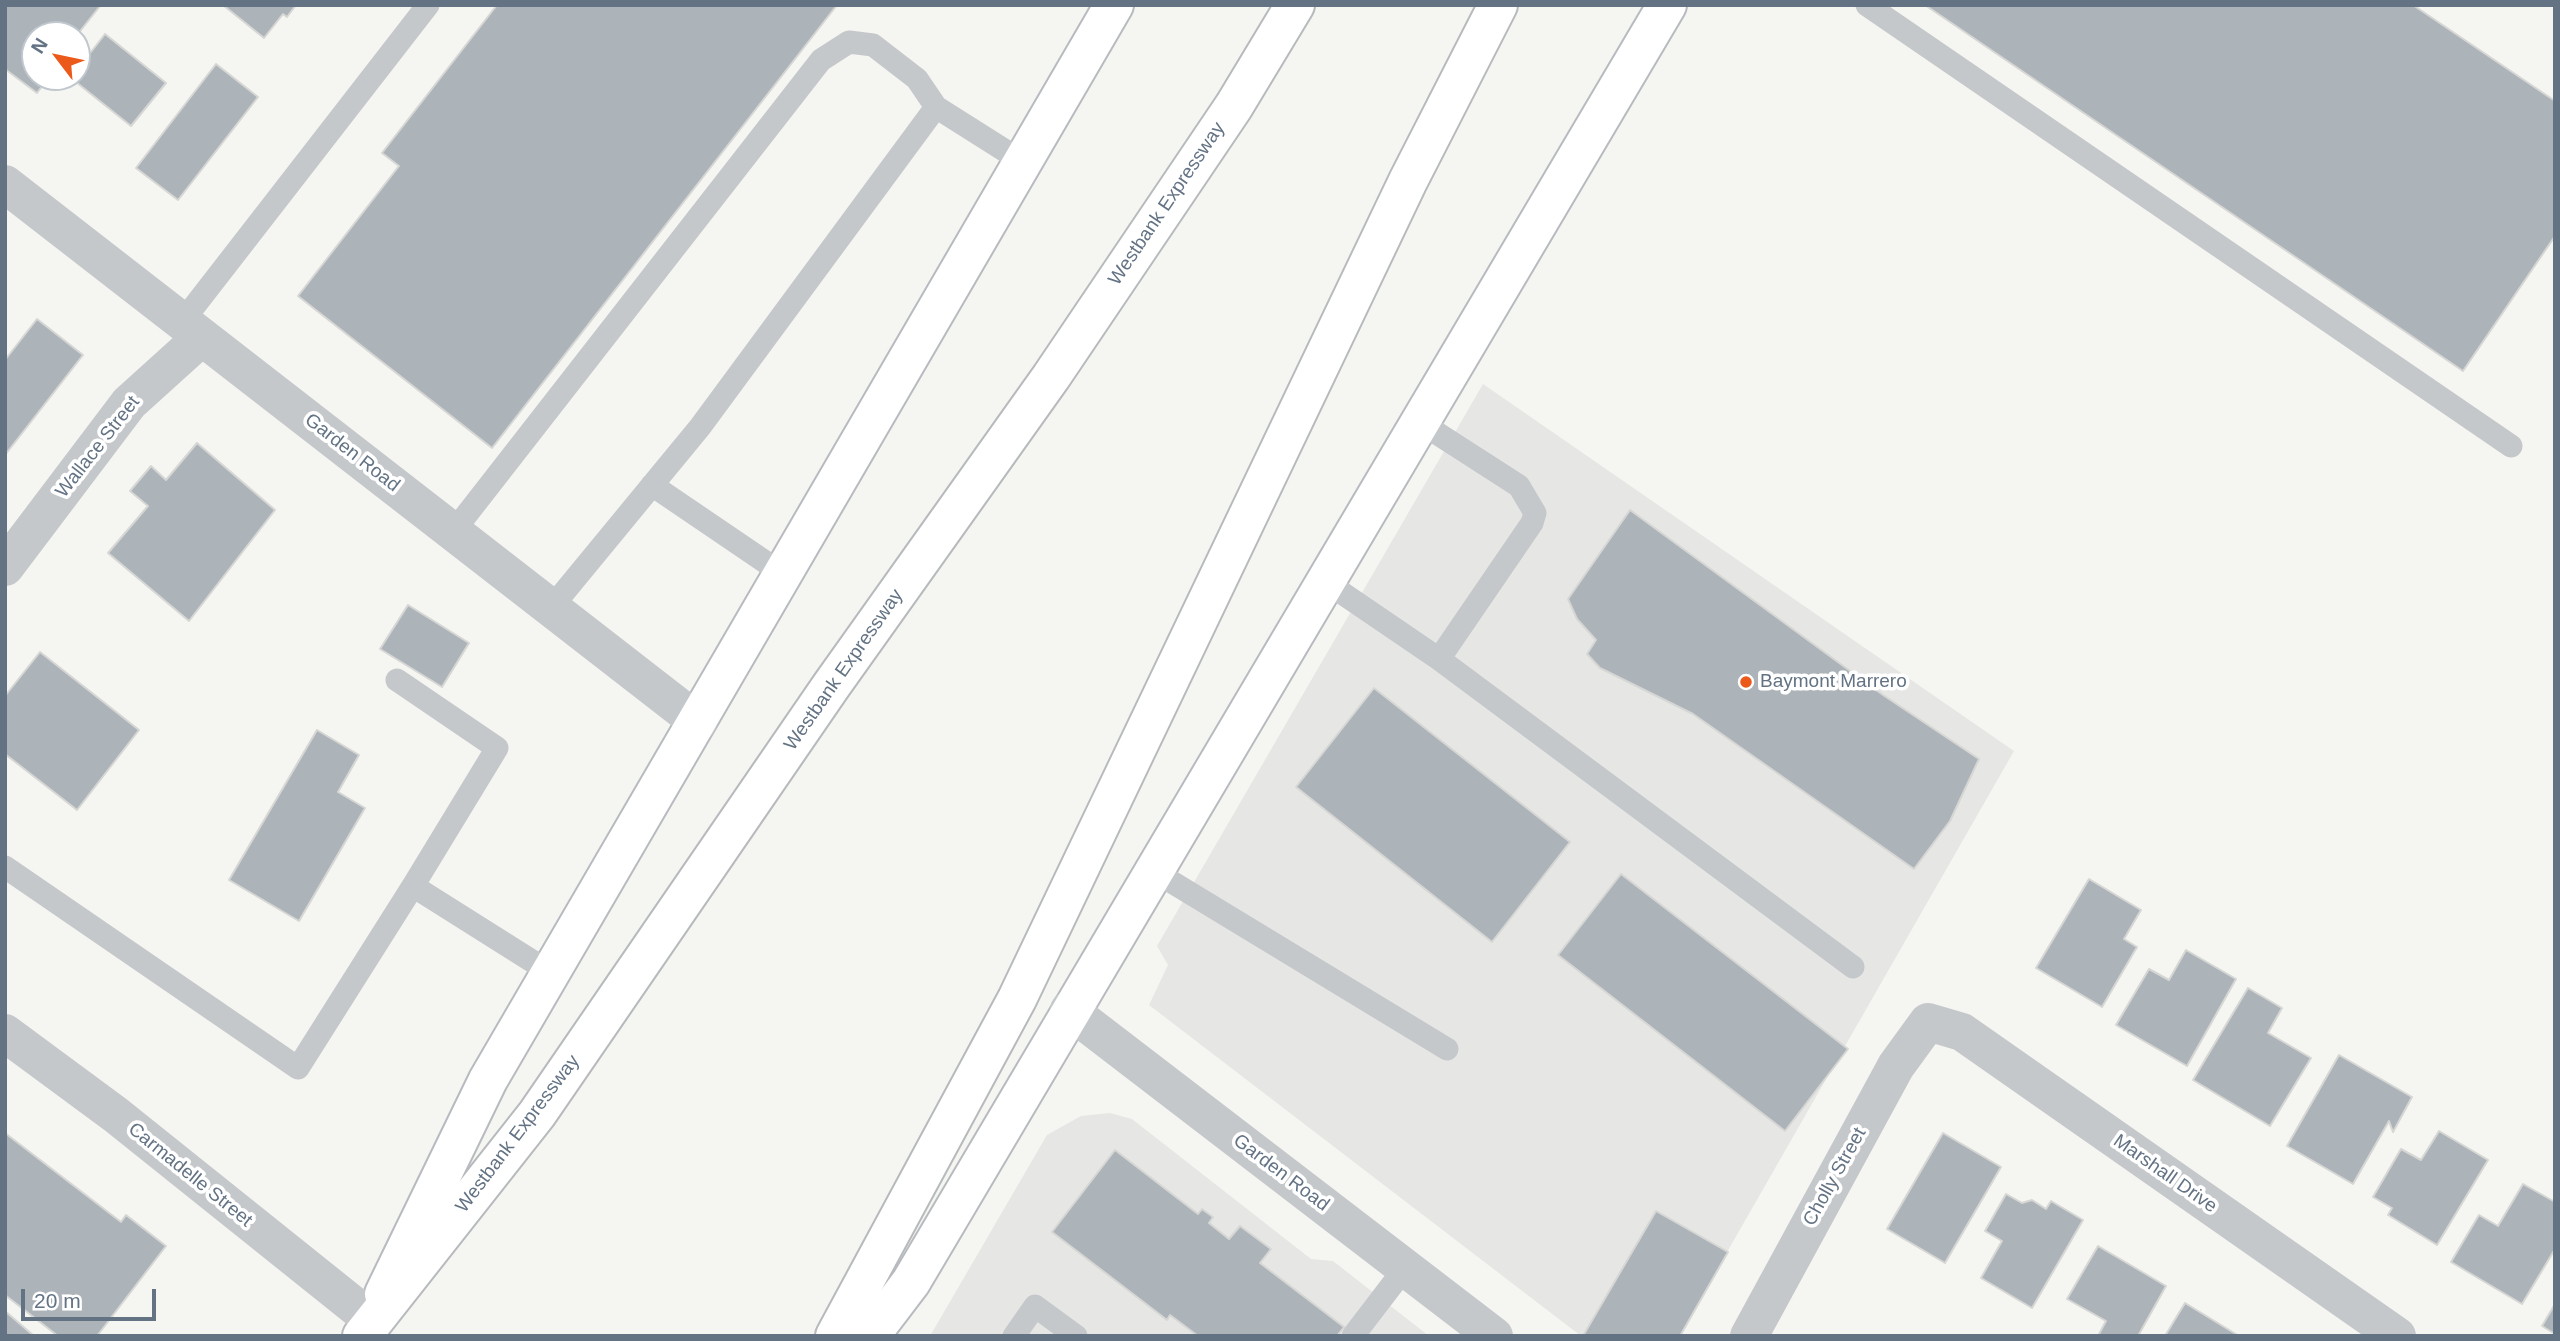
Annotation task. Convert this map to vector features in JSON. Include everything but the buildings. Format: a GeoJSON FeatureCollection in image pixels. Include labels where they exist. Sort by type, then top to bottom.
{"type":"FeatureCollection","features":[{"type":"Feature","properties":{"kind":"main road","name":"Westbank Expressway"},"geometry":{"type":"LineString","coordinates":[[367,1328],[488,1080],[1114,5]]}},
{"type":"Feature","properties":{"kind":"main road","name":"Westbank Expressway"},"geometry":{"type":"LineString","coordinates":[[367,1328],[537,1114],[831,686],[1059,366],[1234,106],[1295,5]]}},
{"type":"Feature","properties":{"kind":"main road"},"geometry":{"type":"LineString","coordinates":[[835,1336],[1017,999],[1408,181],[1498,5]]}},
{"type":"Feature","properties":{"kind":"main road"},"geometry":{"type":"LineString","coordinates":[[870,1336],[911,1282],[1323,580],[1667,5]]}},
{"type":"Feature","properties":{"kind":"street","name":"Garden Road"},"geometry":{"type":"LineString","coordinates":[[5,184],[698,722]]}},
{"type":"Feature","properties":{"kind":"street","name":"Wallace Street"},"geometry":{"type":"LineString","coordinates":[[5,567],[129,403],[192,330]]}},
{"type":"Feature","properties":{"kind":"street","name":"Garden Road"},"geometry":{"type":"LineString","coordinates":[[1069,1010],[1494,1336]]}},
{"type":"Feature","properties":{"kind":"street","name":"Cholly Street"},"geometry":{"type":"LineString","coordinates":[[1749,1336],[1896,1066],[1928,1022]]}},
{"type":"Feature","properties":{"kind":"street","name":"Marshall Drive"},"geometry":{"type":"LineString","coordinates":[[1928,1022],[1962,1032],[2397,1336]]}},
{"type":"Feature","properties":{"kind":"street","name":"Carmadelle Street"},"geometry":{"type":"LineString","coordinates":[[5,1032],[116,1115],[367,1328]]}},
{"type":"Feature","properties":{"kind":"lane"},"geometry":{"type":"LineString","coordinates":[[192,330],[428,5]]}},
{"type":"Feature","properties":{"kind":"lane"},"geometry":{"type":"LineString","coordinates":[[1867,5],[2511,446]]}},
{"type":"Feature","properties":{"kind":"lane"},"geometry":{"type":"LineString","coordinates":[[453,532],[821,60],[849,42],[873,46],[917,79],[936,107],[1023,162]]}},
{"type":"Feature","properties":{"kind":"lane"},"geometry":{"type":"LineString","coordinates":[[551,608],[700,427],[936,107]]}},
{"type":"Feature","properties":{"kind":"lane"},"geometry":{"type":"LineString","coordinates":[[1418,421],[1519,486],[1535,513],[1439,659]]}},
{"type":"Feature","properties":{"kind":"lane"},"geometry":{"type":"LineString","coordinates":[[652,485],[783,574]]}},
{"type":"Feature","properties":{"kind":"lane"},"geometry":{"type":"LineString","coordinates":[[1323,580],[1439,659],[1853,967]]}},
{"type":"Feature","properties":{"kind":"lane"},"geometry":{"type":"LineString","coordinates":[[5,867],[298,1069],[496,748],[397,680]]}},
{"type":"Feature","properties":{"kind":"lane"},"geometry":{"type":"LineString","coordinates":[[1152,870],[1447,1049]]}},
{"type":"Feature","properties":{"kind":"lane"},"geometry":{"type":"LineString","coordinates":[[413,886],[551,973]]}},
{"type":"Feature","properties":{"kind":"lane"},"geometry":{"type":"LineString","coordinates":[[1353,1336],[1405,1268]]}},
{"type":"Feature","properties":{"kind":"lane"},"geometry":{"type":"LineString","coordinates":[[1014,1336],[1035,1306],[1076,1336]]}},
{"type":"Feature","properties":{"kind":"shaded area"},"geometry":{"type":"Polygon","coordinates":[[[1483,384],[2014,751],[1679,1336],[1581,1336],[1149,1005],[1168,965],[1157,946],[1483,384]]]}},
{"type":"Feature","properties":{"kind":"shaded area"},"geometry":{"type":"Polygon","coordinates":[[[1110,1113],[1132,1119],[1311,1259],[1333,1261],[1429,1336],[930,1336],[1047,1135],[1081,1116],[1110,1113]]]}},
{"type":"Feature","properties":{"kind":"place","name":"Baymont Marrero"},"geometry":{"type":"Point","coordinates":[1746,682]}}]}
